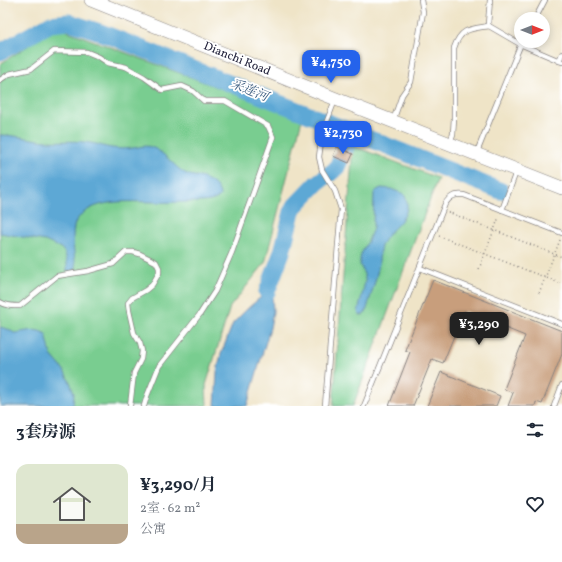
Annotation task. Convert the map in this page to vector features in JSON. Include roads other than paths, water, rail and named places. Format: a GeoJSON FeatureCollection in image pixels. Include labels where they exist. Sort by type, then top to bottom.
{"type":"FeatureCollection","features":[{"type":"Feature","properties":{"kind":"main road","name":"Dianchi Road"},"geometry":{"type":"LineString","coordinates":[[91,0],[334,104],[393,122],[562,188]]}},
{"type":"Feature","properties":{"kind":"lane"},"geometry":{"type":"LineString","coordinates":[[393,122],[402,95],[411,82],[423,12],[421,0]]}},
{"type":"Feature","properties":{"kind":"lane"},"geometry":{"type":"LineString","coordinates":[[489,26],[490,0]]}},
{"type":"Feature","properties":{"kind":"lane"},"geometry":{"type":"LineString","coordinates":[[539,12],[545,0]]}},
{"type":"Feature","properties":{"kind":"lane"},"geometry":{"type":"LineString","coordinates":[[449,144],[453,134],[454,118],[454,48],[458,38],[468,29],[489,26],[514,39]]}},
{"type":"Feature","properties":{"kind":"lane"},"geometry":{"type":"LineString","coordinates":[[476,155],[519,48]]}},
{"type":"Feature","properties":{"kind":"lane"},"geometry":{"type":"LineString","coordinates":[[532,48],[561,61],[562,54]]}},
{"type":"Feature","properties":{"kind":"lane"},"geometry":{"type":"LineString","coordinates":[[0,80],[8,74],[31,69],[54,51],[87,52],[108,62],[126,67],[144,77],[162,90],[182,86],[193,91],[204,101],[225,101],[268,126],[273,137],[232,252],[215,291],[200,314],[159,366],[144,406]]}},
{"type":"Feature","properties":{"kind":"lane"},"geometry":{"type":"LineString","coordinates":[[325,406],[341,208],[335,191],[322,170],[319,157],[322,134],[334,104]]}},
{"type":"Feature","properties":{"kind":"lane"},"geometry":{"type":"LineString","coordinates":[[502,210],[517,171]]}},
{"type":"Feature","properties":{"kind":"lane"},"geometry":{"type":"LineString","coordinates":[[364,406],[447,200],[459,194],[464,195],[561,235]]}},
{"type":"Feature","properties":{"kind":"lane"},"geometry":{"type":"LineString","coordinates":[[0,302],[13,306],[20,306],[57,276],[88,271],[113,264],[126,252],[140,254],[156,262],[159,268],[159,273],[152,285],[132,298],[128,303],[134,333],[140,343],[142,351],[141,359],[134,373],[130,406]]}},
{"type":"Feature","properties":{"kind":"lane"},"geometry":{"type":"LineString","coordinates":[[420,268],[562,324]]}},
{"type":"Feature","properties":{"kind":"lane"},"geometry":{"type":"LineString","coordinates":[[554,406],[562,385]]}},
{"type":"Feature","properties":{"kind":"water"},"geometry":{"type":"Polygon","coordinates":[[[0,135],[48,141],[86,142],[117,149],[128,149],[144,146],[151,147],[164,155],[176,167],[185,173],[205,179],[212,183],[218,189],[220,196],[214,200],[206,202],[112,202],[101,204],[92,208],[83,213],[74,225],[73,245],[76,270],[67,271],[65,253],[61,248],[45,241],[0,233],[0,135]]]}},
{"type":"Feature","properties":{"kind":"water"},"geometry":{"type":"Polygon","coordinates":[[[381,188],[391,189],[404,194],[407,202],[407,209],[401,221],[381,245],[377,275],[366,312],[363,315],[359,315],[358,312],[365,282],[360,259],[373,228],[374,193],[381,188]]]}},
{"type":"Feature","properties":{"kind":"water"},"geometry":{"type":"Polygon","coordinates":[[[267,292],[272,292],[273,312],[270,328],[247,406],[215,406],[217,372],[221,354],[233,323],[267,292]]]}},
{"type":"Feature","properties":{"kind":"water"},"geometry":{"type":"Polygon","coordinates":[[[0,327],[11,330],[14,333],[34,330],[46,334],[51,355],[63,369],[70,382],[74,393],[73,406],[0,406],[0,327]]]}},
{"type":"Feature","properties":{"kind":"waterway","name":"采莲河"},"geometry":{"type":"LineString","coordinates":[[0,52],[50,24],[69,22],[100,32],[501,191]]}},
{"type":"Feature","properties":{"kind":"waterway"},"geometry":{"type":"LineString","coordinates":[[267,292],[282,252],[293,208],[317,183],[336,169],[353,132]]}}]}
